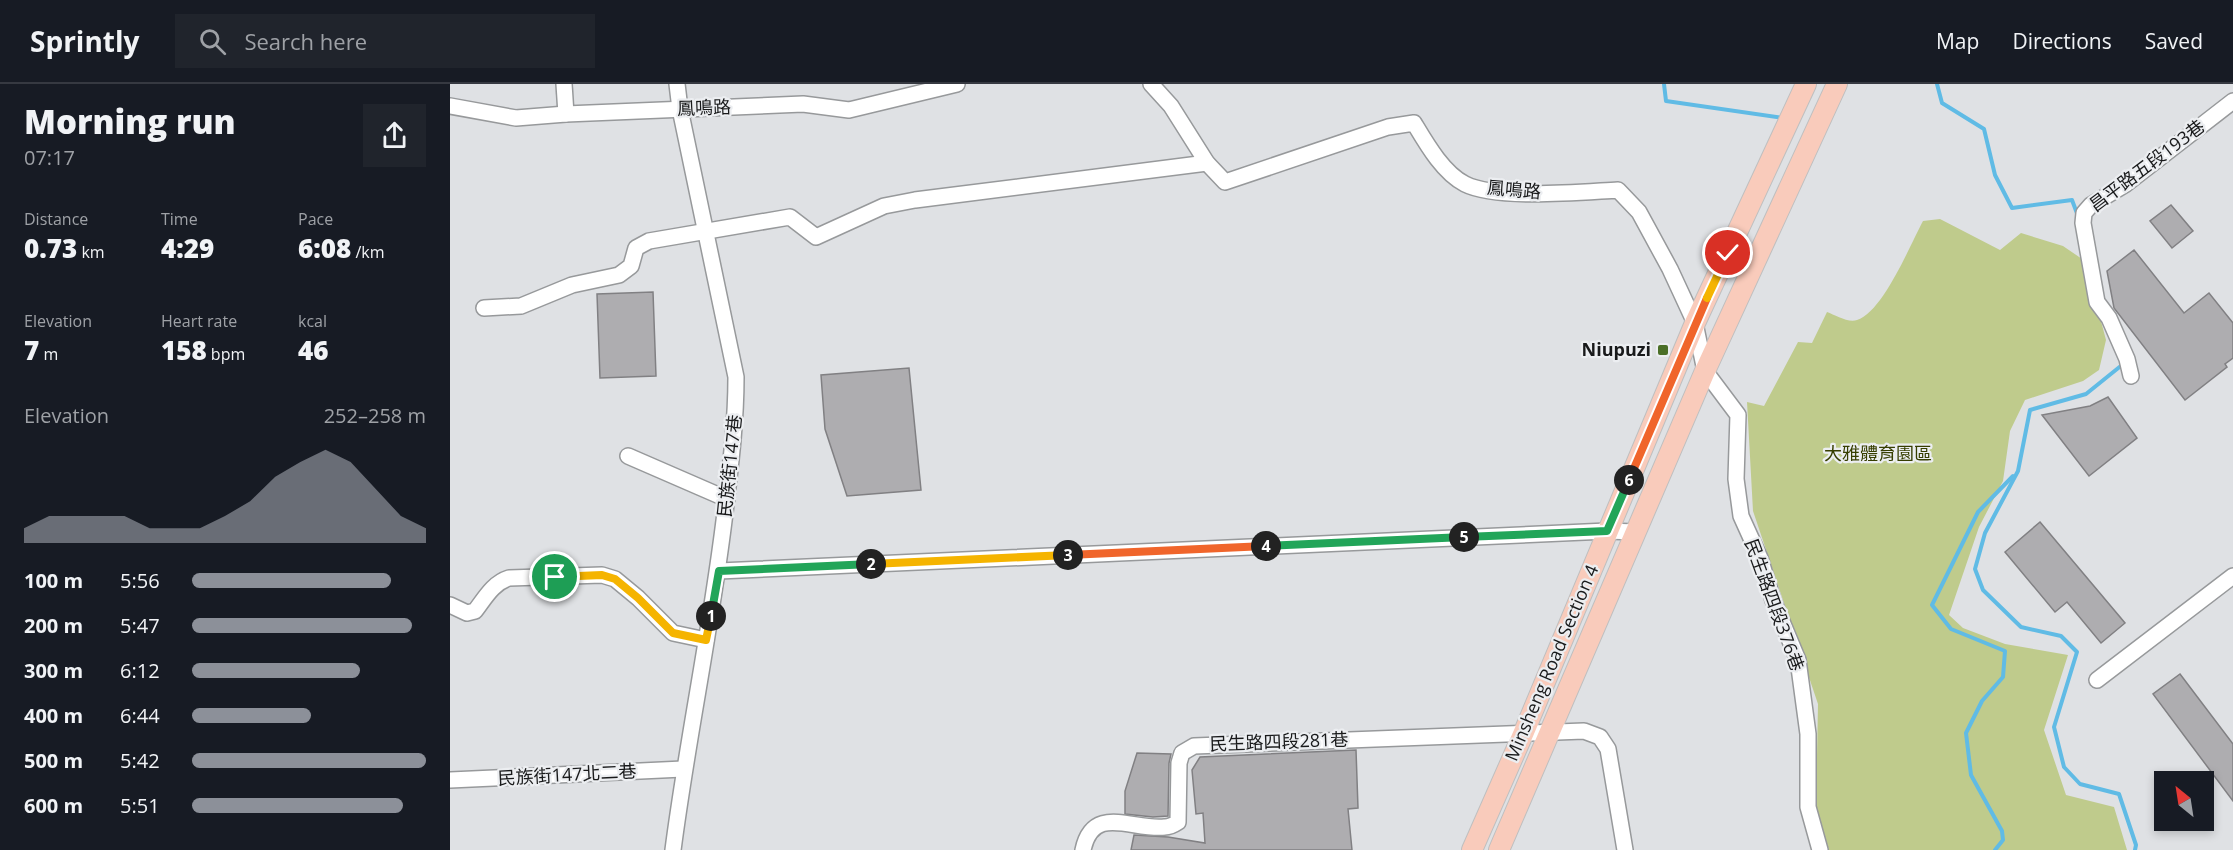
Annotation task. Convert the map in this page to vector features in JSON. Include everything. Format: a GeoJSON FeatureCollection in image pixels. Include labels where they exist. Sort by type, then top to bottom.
{"type":"FeatureCollection","features":[{"type":"Feature","properties":{"kind":"main road","name":"Minsheng Road Section 4"},"geometry":{"type":"LineString","coordinates":[[1472,850],[1524,732],[1695,323],[1806,84]]}},
{"type":"Feature","properties":{"kind":"main road","name":"Minsheng Road Section 4"},"geometry":{"type":"LineString","coordinates":[[1500,850],[1705,371],[1837,84]]}},
{"type":"Feature","properties":{"kind":"street"},"geometry":{"type":"LineString","coordinates":[[564,84],[566,114]]}},
{"type":"Feature","properties":{"kind":"street","name":"民族街147巷"},"geometry":{"type":"LineString","coordinates":[[673,850],[683,769],[719,571],[736,417],[736,377],[677,84]]}},
{"type":"Feature","properties":{"kind":"street","name":"鳳鳴路"},"geometry":{"type":"LineString","coordinates":[[450,106],[516,118],[803,104],[849,110],[957,84]]}},
{"type":"Feature","properties":{"kind":"street","name":"鳳鳴路"},"geometry":{"type":"LineString","coordinates":[[1151,84],[1171,106],[1207,163],[1225,182],[1388,127],[1414,123],[1438,161],[1464,183],[1494,191],[1547,193],[1618,190],[1639,213],[1695,323],[1705,371]]}},
{"type":"Feature","properties":{"kind":"street","name":"昌平路五段193巷"},"geometry":{"type":"LineString","coordinates":[[2131,376],[2127,359],[2109,318],[2097,302],[2083,223],[2084,213],[2091,205],[2126,184],[2233,101]]}},
{"type":"Feature","properties":{"kind":"street"},"geometry":{"type":"LineString","coordinates":[[484,308],[520,306],[572,285],[619,275],[631,266],[636,248],[649,241],[790,217],[816,237],[884,206],[915,200],[1207,163]]}},
{"type":"Feature","properties":{"kind":"street","name":"民生路四段376巷"},"geometry":{"type":"LineString","coordinates":[[1705,371],[1738,415],[1736,479],[1741,516],[1760,558],[1773,600],[1798,660],[1808,734],[1808,807],[1820,850]]}},
{"type":"Feature","properties":{"kind":"street"},"geometry":{"type":"LineString","coordinates":[[627,456],[727,499]]}},
{"type":"Feature","properties":{"kind":"street"},"geometry":{"type":"LineString","coordinates":[[719,571],[1607,531],[1636,532]]}},
{"type":"Feature","properties":{"kind":"street"},"geometry":{"type":"LineString","coordinates":[[450,605],[467,613],[476,611],[489,591],[501,580],[509,578],[602,575],[615,579],[673,633],[706,640]]}},
{"type":"Feature","properties":{"kind":"street"},"geometry":{"type":"LineString","coordinates":[[2097,680],[2233,576]]}},
{"type":"Feature","properties":{"kind":"street"},"geometry":{"type":"LineString","coordinates":[[1524,732],[1584,731],[1600,737],[1608,749],[1625,850]]}},
{"type":"Feature","properties":{"kind":"street","name":"民生路四段281巷"},"geometry":{"type":"LineString","coordinates":[[1083,850],[1086,837],[1093,828],[1103,822],[1167,827],[1178,822],[1179,763],[1182,753],[1194,746],[1524,732]]}},
{"type":"Feature","properties":{"kind":"street","name":"民族街147北二巷"},"geometry":{"type":"LineString","coordinates":[[450,780],[683,769]]}},
{"type":"Feature","properties":{"kind":"green space","name":"大雅體育園區"},"geometry":{"type":"Polygon","coordinates":[[[1940,219],[2000,250],[2021,233],[2063,246],[2085,261],[2106,340],[2099,370],[2083,381],[2025,400],[2010,431],[2003,481],[1979,527],[1949,615],[1963,628],[2005,644],[2068,655],[2044,730],[2066,795],[2114,807],[2127,850],[1829,850],[1816,807],[1818,704],[1753,511],[1747,402],[1764,406],[1798,342],[1812,343],[1827,312],[1850,320],[1857,320],[1867,314],[1886,291],[1923,221],[1940,219]]]}},
{"type":"Feature","properties":{"kind":"building"},"geometry":{"type":"Polygon","coordinates":[[[2171,205],[2193,231],[2172,248],[2150,221],[2171,205]]]}},
{"type":"Feature","properties":{"kind":"building"},"geometry":{"type":"Polygon","coordinates":[[[2134,250],[2184,313],[2209,293],[2233,323],[2233,358],[2225,364],[2227,367],[2185,400],[2114,308],[2107,271],[2134,250]]]}},
{"type":"Feature","properties":{"kind":"building"},"geometry":{"type":"Polygon","coordinates":[[[653,292],[656,376],[600,378],[597,294],[653,292]]]}},
{"type":"Feature","properties":{"kind":"building"},"geometry":{"type":"Polygon","coordinates":[[[909,368],[921,490],[847,496],[825,429],[821,375],[909,368]]]}},
{"type":"Feature","properties":{"kind":"building"},"geometry":{"type":"Polygon","coordinates":[[[2108,397],[2137,438],[2089,476],[2042,415],[2090,406],[2108,397]]]}},
{"type":"Feature","properties":{"kind":"building"},"geometry":{"type":"Polygon","coordinates":[[[2040,522],[2125,623],[2101,643],[2067,602],[2055,612],[2005,552],[2040,522]]]}},
{"type":"Feature","properties":{"kind":"building"},"geometry":{"type":"Polygon","coordinates":[[[2180,674],[2233,744],[2233,801],[2214,776],[2214,771],[2211,771],[2153,694],[2180,674]]]}},
{"type":"Feature","properties":{"kind":"building"},"geometry":{"type":"Polygon","coordinates":[[[1356,750],[1358,808],[1348,809],[1352,850],[1131,850],[1134,835],[1168,837],[1205,843],[1203,813],[1196,814],[1192,770],[1200,757],[1356,750]]]}},
{"type":"Feature","properties":{"kind":"building"},"geometry":{"type":"Polygon","coordinates":[[[1137,753],[1171,754],[1168,816],[1125,814],[1125,791],[1137,753]]]}},
{"type":"Feature","properties":{"kind":"waterway"},"geometry":{"type":"LineString","coordinates":[[1664,84],[1666,101],[1783,118]]}},
{"type":"Feature","properties":{"kind":"waterway"},"geometry":{"type":"LineString","coordinates":[[1937,84],[1942,103],[1984,129],[1995,175],[2012,208],[2072,200],[2078,216]]}},
{"type":"Feature","properties":{"kind":"waterway"},"geometry":{"type":"LineString","coordinates":[[2122,365],[2086,394],[2030,410],[2018,471],[1985,533],[1975,569],[1983,590],[2021,627],[2061,636],[2077,652],[2054,727],[2064,767],[2080,784],[2119,794],[2136,845],[2135,850]]}},
{"type":"Feature","properties":{"kind":"waterway"},"geometry":{"type":"LineString","coordinates":[[1995,850],[2003,840],[2002,831],[1971,775],[1966,733],[1982,701],[2003,677],[2005,651],[1951,629],[1932,605],[1978,512],[2013,476]]}},
{"type":"Feature","properties":{"kind":"place","name":"Niupuzi"},"geometry":{"type":"Point","coordinates":[1663,350]}},
{"type":"Feature","properties":{"kind":"route"},"geometry":{"type":"LineString","coordinates":[[555,577],[602,575],[615,579],[673,633],[706,640],[719,571],[1607,531],[1695,323],[1728,253]]}}]}
